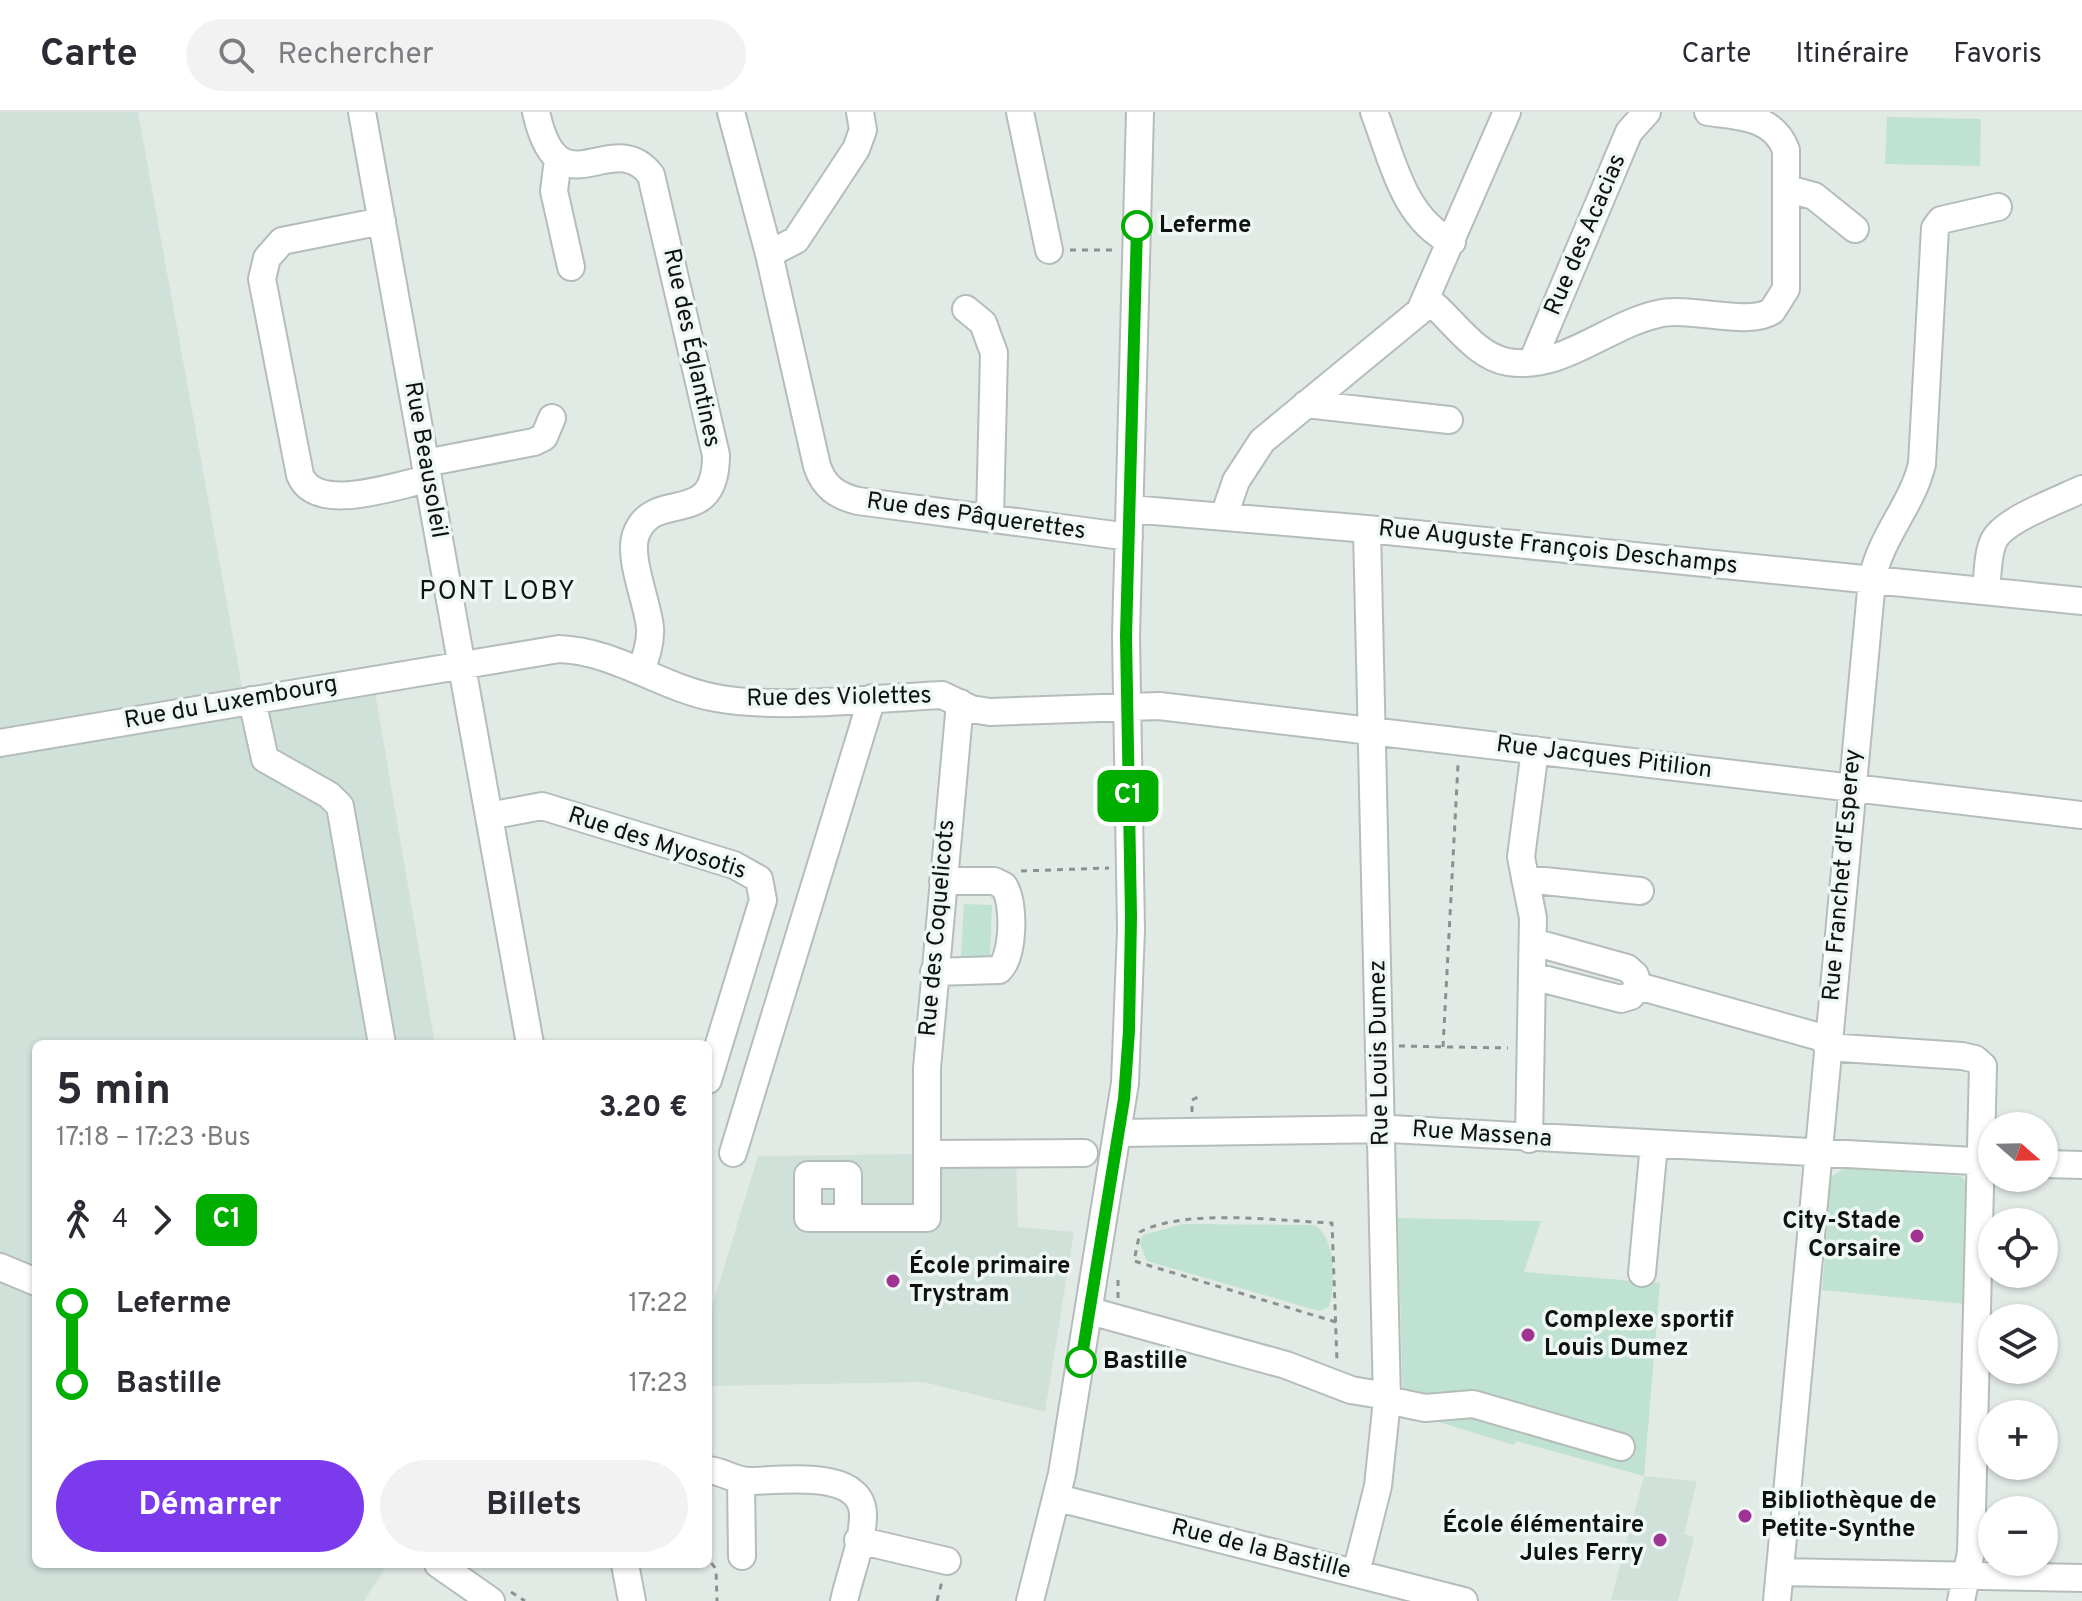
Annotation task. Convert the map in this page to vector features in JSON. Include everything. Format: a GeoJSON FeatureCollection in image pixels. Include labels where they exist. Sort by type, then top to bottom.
{"type":"FeatureCollection","features":[{"type":"Feature","properties":{"kind":"street","name":"Rue Beausoleil"},"geometry":{"type":"LineString","coordinates":[[362,112],[529,1040]]}},
{"type":"Feature","properties":{"kind":"street"},"geometry":{"type":"LineString","coordinates":[[536,112],[543,142],[558,159],[553,181],[571,267]]}},
{"type":"Feature","properties":{"kind":"street","name":"Rue des Pâquerettes"},"geometry":{"type":"LineString","coordinates":[[731,112],[769,254],[817,466],[824,482],[838,494],[858,501],[1129,537]]}},
{"type":"Feature","properties":{"kind":"street"},"geometry":{"type":"LineString","coordinates":[[769,254],[796,240],[856,149],[863,130],[860,112]]}},
{"type":"Feature","properties":{"kind":"street"},"geometry":{"type":"LineString","coordinates":[[1020,112],[1049,250]]}},
{"type":"Feature","properties":{"kind":"street"},"geometry":{"type":"LineString","coordinates":[[1030,1601],[1058,1498],[1090,1311],[1119,1133],[1130,1006],[1126,707],[1140,112]]}},
{"type":"Feature","properties":{"kind":"street"},"geometry":{"type":"LineString","coordinates":[[1374,112],[1409,202],[1428,227],[1452,242]]}},
{"type":"Feature","properties":{"kind":"street"},"geometry":{"type":"LineString","coordinates":[[1224,516],[1236,481],[1255,450],[1306,404],[1409,322],[1427,299],[1507,112]]}},
{"type":"Feature","properties":{"kind":"street","name":"Rue des Acacias"},"geometry":{"type":"LineString","coordinates":[[1532,362],[1629,132],[1647,112]]}},
{"type":"Feature","properties":{"kind":"street","name":"Rue des Acacias"},"geometry":{"type":"LineString","coordinates":[[1427,299],[1484,353],[1506,362],[1532,362],[1557,357],[1659,313],[1694,311],[1754,317],[1772,311],[1786,289],[1786,150],[1774,130],[1750,118],[1708,112]]}},
{"type":"Feature","properties":{"kind":"street","name":"Rue des Églantines"},"geometry":{"type":"LineString","coordinates":[[558,159],[577,165],[625,159],[636,162],[651,175],[716,455],[713,482],[702,498],[651,515],[636,534],[634,548],[650,629],[641,670]]}},
{"type":"Feature","properties":{"kind":"street"},"geometry":{"type":"LineString","coordinates":[[1788,189],[1814,196],[1855,229]]}},
{"type":"Feature","properties":{"kind":"street","name":"Rue Franchet d'Esperey"},"geometry":{"type":"LineString","coordinates":[[1777,1601],[1850,787],[1872,580],[1882,543],[1916,484],[1922,464],[1935,228],[1941,220],[1998,207]]}},
{"type":"Feature","properties":{"kind":"street"},"geometry":{"type":"LineString","coordinates":[[382,221],[282,241],[267,258],[262,279],[300,475],[305,485],[316,493],[334,497],[534,442],[544,437],[552,418]]}},
{"type":"Feature","properties":{"kind":"street"},"geometry":{"type":"LineString","coordinates":[[966,309],[983,323],[994,353],[990,518]]}},
{"type":"Feature","properties":{"kind":"street"},"geometry":{"type":"LineString","coordinates":[[1306,404],[1449,420]]}},
{"type":"Feature","properties":{"kind":"street"},"geometry":{"type":"LineString","coordinates":[[1986,591],[1991,550],[1999,533],[2011,523],[2082,489]]}},
{"type":"Feature","properties":{"kind":"street","name":"Rue Auguste François Deschamps"},"geometry":{"type":"LineString","coordinates":[[1130,509],[1367,529],[2082,601]]}},
{"type":"Feature","properties":{"kind":"street","name":"Rue Louis Dumez"},"geometry":{"type":"LineString","coordinates":[[1356,1573],[1380,1474],[1387,1398],[1367,529]]}},
{"type":"Feature","properties":{"kind":"street","name":"Rue des Violettes"},"geometry":{"type":"LineString","coordinates":[[462,664],[539,651],[570,650],[604,656],[691,692],[727,700],[942,695],[971,709],[990,712],[1126,707]]}},
{"type":"Feature","properties":{"kind":"street","name":"Rue du Luxembourg"},"geometry":{"type":"LineString","coordinates":[[0,743],[462,664]]}},
{"type":"Feature","properties":{"kind":"street"},"geometry":{"type":"LineString","coordinates":[[733,1153],[872,698]]}},
{"type":"Feature","properties":{"kind":"street"},"geometry":{"type":"LineString","coordinates":[[252,700],[261,750],[268,763],[329,795],[340,806],[381,1040]]}},
{"type":"Feature","properties":{"kind":"street","name":"Rue des Coquelicots"},"geometry":{"type":"LineString","coordinates":[[848,1218],[927,1218],[926,1079],[960,703]]}},
{"type":"Feature","properties":{"kind":"street","name":"Rue Jacques Pitilion"},"geometry":{"type":"LineString","coordinates":[[1126,707],[1159,706],[2082,815]]}},
{"type":"Feature","properties":{"kind":"street"},"geometry":{"type":"LineString","coordinates":[[1529,1139],[1532,903],[1521,857],[1535,750]]}},
{"type":"Feature","properties":{"kind":"street","name":"Rue des Myosotis"},"geometry":{"type":"LineString","coordinates":[[489,816],[545,807],[734,865],[759,879],[763,900],[712,1067]]}},
{"type":"Feature","properties":{"kind":"street"},"geometry":{"type":"LineString","coordinates":[[1525,879],[1640,891]]}},
{"type":"Feature","properties":{"kind":"street"},"geometry":{"type":"LineString","coordinates":[[934,972],[991,972],[1002,967],[1008,949],[1010,902],[1001,883],[943,881]]}},
{"type":"Feature","properties":{"kind":"street"},"geometry":{"type":"LineString","coordinates":[[1532,976],[1621,999],[1631,996],[1638,986],[1637,978],[1627,968],[1533,942]]}},
{"type":"Feature","properties":{"kind":"street"},"geometry":{"type":"LineString","coordinates":[[1638,986],[1827,1043],[1962,1056],[1980,1061],[1984,1073],[1985,1112]]}},
{"type":"Feature","properties":{"kind":"street","name":"Rue Massena"},"geometry":{"type":"LineString","coordinates":[[1119,1133],[1382,1129],[1978,1162]]}},
{"type":"Feature","properties":{"kind":"street"},"geometry":{"type":"LineString","coordinates":[[1642,1273],[1654,1144]]}},
{"type":"Feature","properties":{"kind":"street"},"geometry":{"type":"LineString","coordinates":[[927,1154],[1084,1153]]}},
{"type":"Feature","properties":{"kind":"street"},"geometry":{"type":"LineString","coordinates":[[2058,1164],[2082,1165]]}},
{"type":"Feature","properties":{"kind":"street"},"geometry":{"type":"LineString","coordinates":[[1964,1589],[1971,1552],[1986,1192]]}},
{"type":"Feature","properties":{"kind":"street"},"geometry":{"type":"LineString","coordinates":[[0,1267],[32,1280]]}},
{"type":"Feature","properties":{"kind":"street"},"geometry":{"type":"LineString","coordinates":[[1090,1311],[1286,1365],[1338,1385],[1419,1407],[1473,1404],[1621,1447]]}},
{"type":"Feature","properties":{"kind":"street"},"geometry":{"type":"LineString","coordinates":[[712,1471],[741,1481],[815,1480],[850,1491],[859,1500],[863,1513],[844,1601]]}},
{"type":"Feature","properties":{"kind":"street"},"geometry":{"type":"LineString","coordinates":[[741,1481],[742,1556]]}},
{"type":"Feature","properties":{"kind":"street","name":"Rue de la Bastille"},"geometry":{"type":"LineString","coordinates":[[1058,1498],[1464,1601]]}},
{"type":"Feature","properties":{"kind":"street"},"geometry":{"type":"LineString","coordinates":[[858,1540],[947,1561]]}},
{"type":"Feature","properties":{"kind":"street"},"geometry":{"type":"LineString","coordinates":[[1022,1601],[1040,1560]]}},
{"type":"Feature","properties":{"kind":"street"},"geometry":{"type":"LineString","coordinates":[[444,1568],[491,1601]]}},
{"type":"Feature","properties":{"kind":"street"},"geometry":{"type":"LineString","coordinates":[[626,1568],[632,1601]]}},
{"type":"Feature","properties":{"kind":"street"},"geometry":{"type":"LineString","coordinates":[[1780,1572],[1964,1589],[2082,1578]]}},
{"type":"Feature","properties":{"kind":"path"},"geometry":{"type":"LineString","coordinates":[[1049,250],[1118,250]]}},
{"type":"Feature","properties":{"kind":"path"},"geometry":{"type":"LineString","coordinates":[[1443,1047],[1460,741]]}},
{"type":"Feature","properties":{"kind":"path"},"geometry":{"type":"LineString","coordinates":[[1001,883],[1005,878],[1026,871],[1130,868]]}},
{"type":"Feature","properties":{"kind":"path"},"geometry":{"type":"LineString","coordinates":[[1380,1046],[1532,1048]]}},
{"type":"Feature","properties":{"kind":"path"},"geometry":{"type":"LineString","coordinates":[[1192,1100],[1200,1096]]}},
{"type":"Feature","properties":{"kind":"path"},"geometry":{"type":"LineString","coordinates":[[1336,1322],[1134,1261],[1140,1232],[1155,1224],[1181,1218],[1332,1223],[1336,1322],[1338,1385]]}},
{"type":"Feature","properties":{"kind":"path"},"geometry":{"type":"LineString","coordinates":[[712,1563],[715,1566],[717,1601]]}},
{"type":"Feature","properties":{"kind":"shaded area"},"geometry":{"type":"Polygon","coordinates":[[[0,112],[138,112],[247,714],[375,692],[434,1040],[32,1040],[32,1568],[385,1568],[364,1601],[0,1601],[0,112]]]}},
{"type":"Feature","properties":{"kind":"shaded area","name":"École primaire Trystram"},"geometry":{"type":"Polygon","coordinates":[[[915,1154],[938,1166],[1016,1163],[1018,1227],[1074,1232],[1045,1412],[923,1382],[712,1386],[712,1307],[758,1156],[915,1154]]]}},
{"type":"Feature","properties":{"kind":"shaded area","name":"École élémentaire Jules Ferry"},"geometry":{"type":"Polygon","coordinates":[[[1644,1476],[1697,1481],[1684,1534],[1694,1537],[1678,1601],[1611,1600],[1644,1476]]]}},
{"type":"Feature","properties":{"kind":"green space"},"geometry":{"type":"Polygon","coordinates":[[[1887,117],[1981,119],[1980,166],[1885,164],[1887,117]]]}},
{"type":"Feature","properties":{"kind":"green space"},"geometry":{"type":"Polygon","coordinates":[[[964,904],[992,905],[990,957],[961,956],[964,904]]]}},
{"type":"Feature","properties":{"kind":"green space"},"geometry":{"type":"Polygon","coordinates":[[[1844,1168],[1961,1176],[1970,1187],[1965,1304],[1822,1290],[1831,1177],[1844,1168]]]}},
{"type":"Feature","properties":{"kind":"green space","name":"Complexe sportif Louis Dumez"},"geometry":{"type":"Polygon","coordinates":[[[1398,1218],[1541,1221],[1524,1272],[1660,1283],[1644,1476],[1516,1441],[1514,1445],[1403,1411],[1398,1218]]]}},
{"type":"Feature","properties":{"kind":"green space"},"geometry":{"type":"Polygon","coordinates":[[[1183,1224],[1314,1225],[1327,1240],[1330,1250],[1333,1286],[1329,1307],[1319,1311],[1147,1261],[1140,1243],[1143,1235],[1183,1224]]]}},
{"type":"Feature","properties":{"kind":"bus line","name":"C1"},"geometry":{"type":"LineString","coordinates":[[1081,1362],[1124,1099],[1129,1031],[1131,916],[1126,636],[1137,226]]}},
{"type":"Feature","properties":{"kind":"place","name":"Leferme"},"geometry":{"type":"Point","coordinates":[1137,226]}},
{"type":"Feature","properties":{"kind":"place","name":"City-Stade Corsaire"},"geometry":{"type":"Point","coordinates":[1917,1236]}},
{"type":"Feature","properties":{"kind":"place","name":"École primaire Trystram"},"geometry":{"type":"Point","coordinates":[893,1281]}},
{"type":"Feature","properties":{"kind":"place","name":"Complexe sportif Louis Dumez"},"geometry":{"type":"Point","coordinates":[1528,1335]}},
{"type":"Feature","properties":{"kind":"place","name":"Bastille"},"geometry":{"type":"Point","coordinates":[1081,1362]}},
{"type":"Feature","properties":{"kind":"place","name":"Bibliothèque de Petite-Synthe"},"geometry":{"type":"Point","coordinates":[1745,1516]}},
{"type":"Feature","properties":{"kind":"place","name":"École élémentaire Jules Ferry"},"geometry":{"type":"Point","coordinates":[1660,1540]}},
{"type":"Feature","properties":{"kind":"district","name":"PONT LOBY"},"geometry":{"type":"Point","coordinates":[498,592]}}]}
